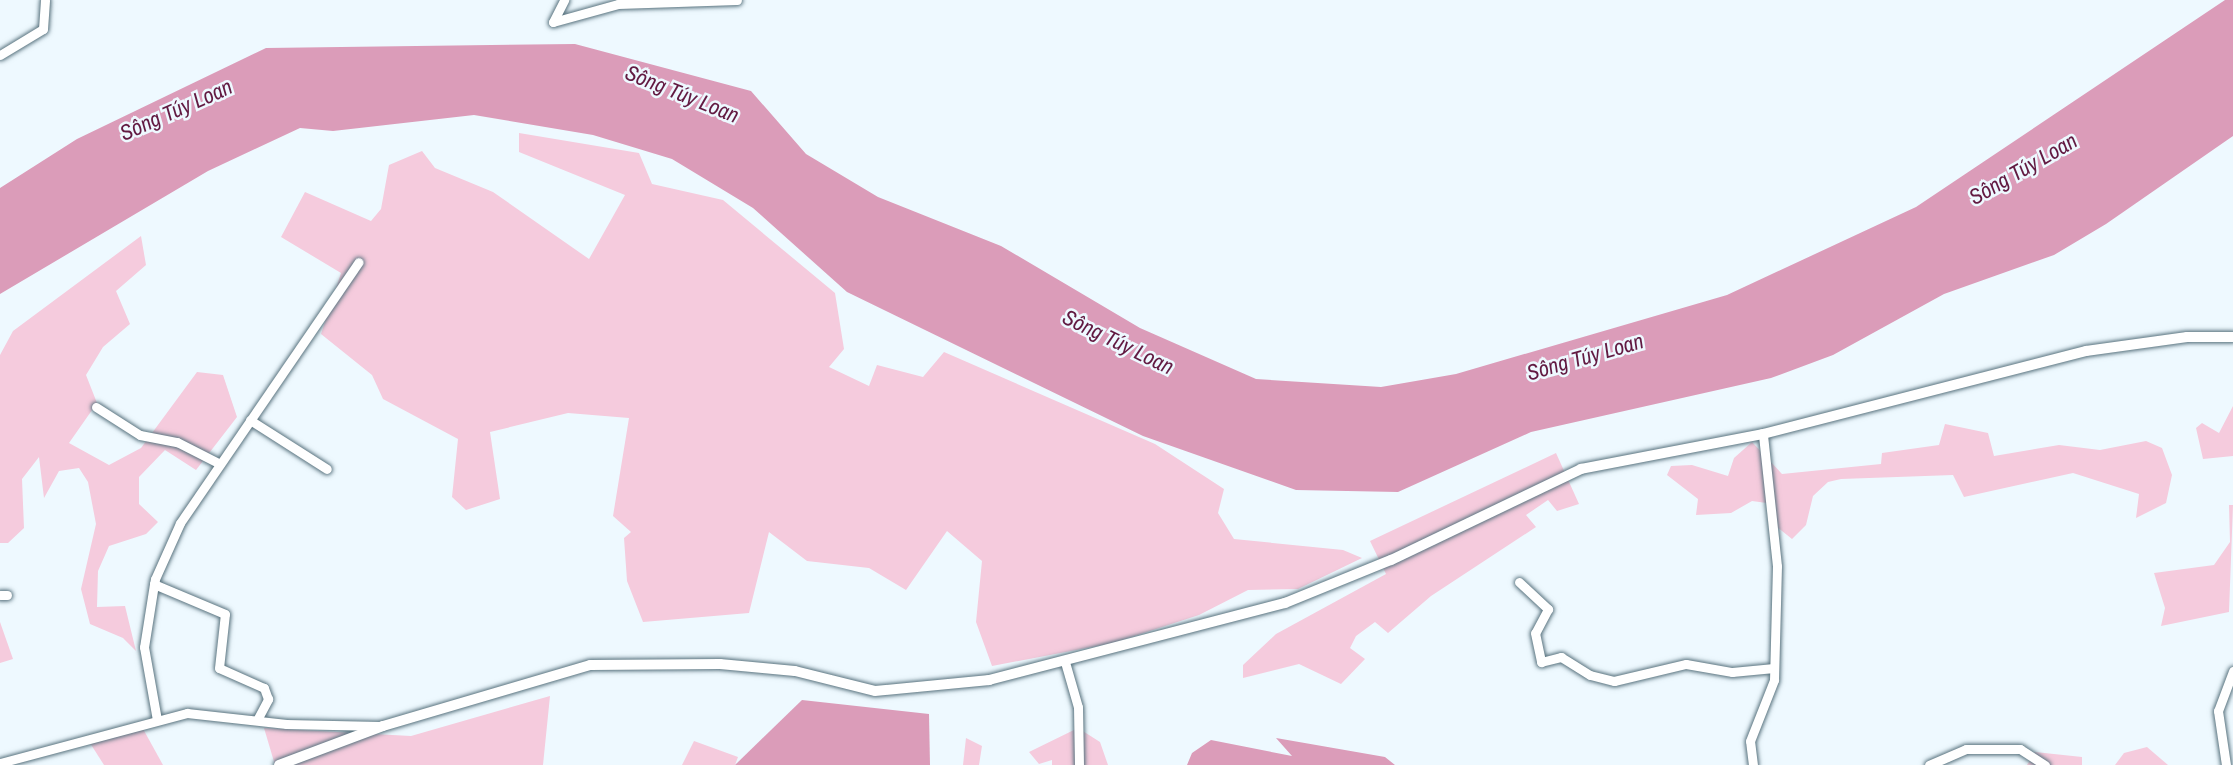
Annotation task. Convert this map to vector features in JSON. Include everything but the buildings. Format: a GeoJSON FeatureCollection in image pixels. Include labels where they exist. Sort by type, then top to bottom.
{"type":"FeatureCollection","features":[{"type":"Feature","properties":{"kind":"street"},"geometry":{"type":"LineString","coordinates":[[0,55],[43,29],[45,0]]}},
{"type":"Feature","properties":{"kind":"street"},"geometry":{"type":"LineString","coordinates":[[564,0],[553,22],[618,4],[737,0]]}},
{"type":"Feature","properties":{"kind":"street"},"geometry":{"type":"LineString","coordinates":[[158,720],[144,647],[154,584],[180,524],[359,262]]}},
{"type":"Feature","properties":{"kind":"street"},"geometry":{"type":"LineString","coordinates":[[279,765],[383,726],[590,665],[720,664],[795,671],[875,691],[989,680],[1285,603],[1391,560],[1565,474],[1763,434],[2086,351],[2187,337],[2233,337]]}},
{"type":"Feature","properties":{"kind":"street"},"geometry":{"type":"LineString","coordinates":[[96,406],[140,435],[177,442],[220,464]]}},
{"type":"Feature","properties":{"kind":"street"},"geometry":{"type":"LineString","coordinates":[[250,420],[327,469]]}},
{"type":"Feature","properties":{"kind":"street"},"geometry":{"type":"LineString","coordinates":[[1753,765],[1750,741],[1773,692],[1774,668],[1777,566],[1763,434]]}},
{"type":"Feature","properties":{"kind":"street"},"geometry":{"type":"LineString","coordinates":[[1519,582],[1548,609],[1535,633],[1541,662],[1561,657],[1590,675],[1614,681],[1686,664],[1732,672],[1774,668]]}},
{"type":"Feature","properties":{"kind":"street"},"geometry":{"type":"LineString","coordinates":[[154,584],[225,614],[219,668],[264,688],[268,699],[257,720]]}},
{"type":"Feature","properties":{"kind":"street"},"geometry":{"type":"LineString","coordinates":[[1065,662],[1078,707],[1079,765]]}},
{"type":"Feature","properties":{"kind":"street"},"geometry":{"type":"LineString","coordinates":[[2226,765],[2218,711],[2233,671]]}},
{"type":"Feature","properties":{"kind":"street"},"geometry":{"type":"LineString","coordinates":[[0,763],[187,712],[257,720],[383,726]]}},
{"type":"Feature","properties":{"kind":"street"},"geometry":{"type":"LineString","coordinates":[[1929,765],[1966,749],[2020,749],[2045,765]]}},
{"type":"Feature","properties":{"kind":"shaded area"},"geometry":{"type":"Polygon","coordinates":[[[519,133],[639,153],[652,184],[723,200],[835,293],[844,349],[829,367],[869,386],[877,365],[923,377],[944,352],[1155,444],[1224,489],[1218,513],[1234,539],[1343,550],[1362,558],[1298,589],[1248,590],[1199,615],[1113,643],[992,666],[976,622],[982,561],[947,531],[906,590],[869,568],[807,561],[769,532],[749,613],[643,622],[627,581],[624,538],[631,532],[613,516],[629,418],[568,413],[490,432],[500,499],[466,510],[452,497],[458,439],[383,399],[372,375],[321,334],[341,273],[281,237],[305,192],[371,221],[381,209],[389,165],[422,151],[435,168],[493,192],[589,259],[625,195],[519,152],[519,133]]]}},
{"type":"Feature","properties":{"kind":"shaded area"},"geometry":{"type":"Polygon","coordinates":[[[141,236],[146,265],[116,291],[130,324],[103,347],[86,375],[97,403],[69,443],[109,465],[141,448],[197,372],[223,375],[237,417],[196,470],[165,450],[139,477],[139,504],[158,522],[146,534],[109,546],[98,571],[97,607],[125,606],[136,651],[123,638],[90,624],[81,589],[96,524],[88,482],[79,468],[59,471],[44,498],[39,457],[22,479],[24,528],[8,543],[0,543],[0,355],[13,331],[141,236]]]}},
{"type":"Feature","properties":{"kind":"shaded area"},"geometry":{"type":"Polygon","coordinates":[[[2233,406],[2233,456],[2203,459],[2196,428],[2202,423],[2219,433],[2233,406]]]}},
{"type":"Feature","properties":{"kind":"shaded area"},"geometry":{"type":"Polygon","coordinates":[[[1945,424],[1988,433],[1994,456],[2059,445],[2100,450],[2146,441],[2162,448],[2172,475],[2166,503],[2136,518],[2139,494],[2073,473],[1964,497],[1953,475],[1841,479],[1828,482],[1813,496],[1806,525],[1792,539],[1777,527],[1774,504],[1752,501],[1731,513],[1696,515],[1698,499],[1667,475],[1671,466],[1692,465],[1728,476],[1734,458],[1752,442],[1782,474],[1881,464],[1882,453],[1939,445],[1945,424]]]}},
{"type":"Feature","properties":{"kind":"shaded area"},"geometry":{"type":"Polygon","coordinates":[[[1556,453],[1579,504],[1557,511],[1548,500],[1526,515],[1536,527],[1431,596],[1388,633],[1375,622],[1356,636],[1350,648],[1365,659],[1341,684],[1299,664],[1243,678],[1243,665],[1276,634],[1386,574],[1370,541],[1556,453]]]}},
{"type":"Feature","properties":{"kind":"shaded area"},"geometry":{"type":"Polygon","coordinates":[[[2229,505],[2233,505],[2229,612],[2161,626],[2165,608],[2154,573],[2214,565],[2230,542],[2229,505]]]}},
{"type":"Feature","properties":{"kind":"shaded area"},"geometry":{"type":"Polygon","coordinates":[[[0,622],[13,659],[0,663],[0,622]]]}},
{"type":"Feature","properties":{"kind":"shaded area"},"geometry":{"type":"Polygon","coordinates":[[[550,696],[543,765],[275,765],[264,728],[411,736],[550,696]]]}},
{"type":"Feature","properties":{"kind":"shaded area"},"geometry":{"type":"Polygon","coordinates":[[[142,727],[163,765],[104,765],[90,743],[142,727]]]}},
{"type":"Feature","properties":{"kind":"shaded area"},"geometry":{"type":"Polygon","coordinates":[[[1078,728],[1100,742],[1108,765],[1052,765],[1052,760],[1039,764],[1029,752],[1078,728]]]}},
{"type":"Feature","properties":{"kind":"shaded area"},"geometry":{"type":"Polygon","coordinates":[[[966,738],[982,746],[979,765],[963,765],[966,738]]]}},
{"type":"Feature","properties":{"kind":"shaded area"},"geometry":{"type":"Polygon","coordinates":[[[694,741],[738,757],[735,765],[682,765],[694,741]]]}},
{"type":"Feature","properties":{"kind":"shaded area"},"geometry":{"type":"Polygon","coordinates":[[[2147,747],[2168,765],[2115,765],[2124,753],[2147,747]]]}},
{"type":"Feature","properties":{"kind":"shaded area"},"geometry":{"type":"Polygon","coordinates":[[[2035,752],[2082,757],[2082,765],[2027,765],[2035,752]]]}},
{"type":"Feature","properties":{"kind":"water","name":"Sông Túy Loan"},"geometry":{"type":"Polygon","coordinates":[[[2225,0],[2233,0],[2233,136],[2106,224],[2054,255],[1944,294],[1833,355],[1771,378],[1531,432],[1398,492],[1296,490],[1143,436],[847,292],[753,208],[672,159],[593,135],[474,115],[333,131],[300,128],[208,171],[0,294],[0,188],[77,139],[266,48],[575,44],[751,91],[806,154],[878,197],[1001,246],[1140,328],[1256,379],[1381,387],[1456,374],[1727,295],[1916,207],[2225,0]]]}},
{"type":"Feature","properties":{"kind":"water"},"geometry":{"type":"Polygon","coordinates":[[[802,700],[929,714],[930,765],[735,765],[802,700]]]}},
{"type":"Feature","properties":{"kind":"water"},"geometry":{"type":"Polygon","coordinates":[[[1276,738],[1385,757],[1395,765],[1187,765],[1192,753],[1211,740],[1292,756],[1276,738]]]}}]}
